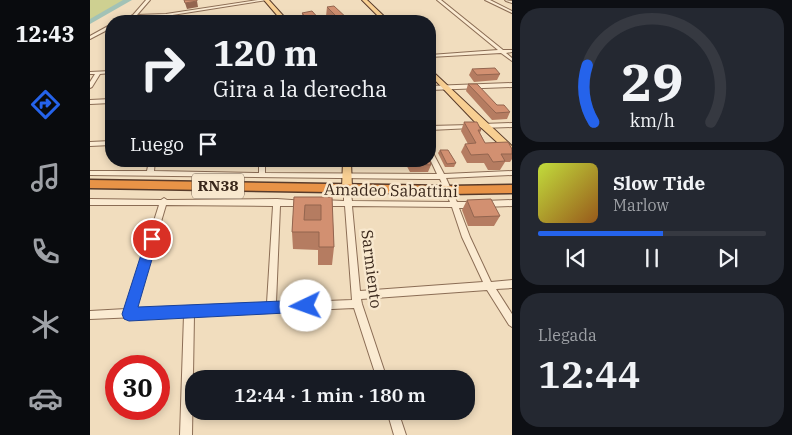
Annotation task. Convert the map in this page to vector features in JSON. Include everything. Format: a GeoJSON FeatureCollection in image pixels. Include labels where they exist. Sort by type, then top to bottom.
{"type":"FeatureCollection","features":[{"type":"Feature","properties":{"kind":"highway","name":"RN38"},"geometry":{"type":"LineString","coordinates":[[90,184],[449,190],[512,189]]}},
{"type":"Feature","properties":{"kind":"main road"},"geometry":{"type":"LineString","coordinates":[[265,0],[279,15]]}},
{"type":"Feature","properties":{"kind":"main road"},"geometry":{"type":"LineString","coordinates":[[360,0],[375,15]]}},
{"type":"Feature","properties":{"kind":"main road"},"geometry":{"type":"LineString","coordinates":[[364,0],[380,15]]}},
{"type":"Feature","properties":{"kind":"main road"},"geometry":{"type":"LineString","coordinates":[[436,73],[478,120],[487,126],[512,151]]}},
{"type":"Feature","properties":{"kind":"main road"},"geometry":{"type":"LineString","coordinates":[[436,76],[449,87]]}},
{"type":"Feature","properties":{"kind":"main road","name":"Sarmiento"},"geometry":{"type":"LineString","coordinates":[[347,167],[347,188]]}},
{"type":"Feature","properties":{"kind":"street"},"geometry":{"type":"LineString","coordinates":[[135,15],[148,0]]}},
{"type":"Feature","properties":{"kind":"street"},"geometry":{"type":"LineString","coordinates":[[150,15],[265,0]]}},
{"type":"Feature","properties":{"kind":"street"},"geometry":{"type":"LineString","coordinates":[[439,0],[512,60]]}},
{"type":"Feature","properties":{"kind":"street"},"geometry":{"type":"LineString","coordinates":[[487,0],[512,12]]}},
{"type":"Feature","properties":{"kind":"street"},"geometry":{"type":"LineString","coordinates":[[507,0],[512,2]]}},
{"type":"Feature","properties":{"kind":"street"},"geometry":{"type":"LineString","coordinates":[[90,38],[105,29]]}},
{"type":"Feature","properties":{"kind":"street"},"geometry":{"type":"LineString","coordinates":[[436,56],[512,51]]}},
{"type":"Feature","properties":{"kind":"street"},"geometry":{"type":"LineString","coordinates":[[90,73],[105,72]]}},
{"type":"Feature","properties":{"kind":"street"},"geometry":{"type":"LineString","coordinates":[[90,86],[98,73]]}},
{"type":"Feature","properties":{"kind":"street"},"geometry":{"type":"LineString","coordinates":[[436,88],[512,85]]}},
{"type":"Feature","properties":{"kind":"street"},"geometry":{"type":"LineString","coordinates":[[90,102],[105,101]]}},
{"type":"Feature","properties":{"kind":"street"},"geometry":{"type":"LineString","coordinates":[[436,128],[512,125]]}},
{"type":"Feature","properties":{"kind":"street"},"geometry":{"type":"LineString","coordinates":[[90,144],[105,143]]}},
{"type":"Feature","properties":{"kind":"street"},"geometry":{"type":"LineString","coordinates":[[436,164],[449,190],[453,206],[489,286],[512,322]]}},
{"type":"Feature","properties":{"kind":"street"},"geometry":{"type":"LineString","coordinates":[[150,173],[151,167]]}},
{"type":"Feature","properties":{"kind":"street"},"geometry":{"type":"LineString","coordinates":[[262,167],[262,174]]}},
{"type":"Feature","properties":{"kind":"street"},"geometry":{"type":"LineString","coordinates":[[90,173],[442,176],[512,173]]}},
{"type":"Feature","properties":{"kind":"street","name":"Sarmiento"},"geometry":{"type":"LineString","coordinates":[[347,188],[356,299],[379,370]]}},
{"type":"Feature","properties":{"kind":"street"},"geometry":{"type":"LineString","coordinates":[[129,314],[164,201]]}},
{"type":"Feature","properties":{"kind":"street","name":"Amadeo Sabattini"},"geometry":{"type":"LineString","coordinates":[[90,202],[277,202],[453,206],[512,203]]}},
{"type":"Feature","properties":{"kind":"street"},"geometry":{"type":"LineString","coordinates":[[271,308],[277,202]]}},
{"type":"Feature","properties":{"kind":"street"},"geometry":{"type":"LineString","coordinates":[[90,315],[271,308],[512,284]]}},
{"type":"Feature","properties":{"kind":"street"},"geometry":{"type":"LineString","coordinates":[[186,435],[189,312]]}},
{"type":"Feature","properties":{"kind":"street"},"geometry":{"type":"LineString","coordinates":[[395,420],[400,435]]}},
{"type":"Feature","properties":{"kind":"green space"},"geometry":{"type":"Polygon","coordinates":[[[90,0],[128,0],[90,22],[90,0]]]}},
{"type":"Feature","properties":{"kind":"building"},"geometry":{"type":"Polygon","coordinates":[[[184,0],[197,0],[197,1],[185,3],[184,0]]]}},
{"type":"Feature","properties":{"kind":"building"},"geometry":{"type":"Polygon","coordinates":[[[334,6],[344,15],[335,15],[327,7],[334,6]]]}},
{"type":"Feature","properties":{"kind":"building"},"geometry":{"type":"Polygon","coordinates":[[[312,11],[316,15],[304,15],[302,13],[312,11]]]}},
{"type":"Feature","properties":{"kind":"building"},"geometry":{"type":"Polygon","coordinates":[[[495,68],[500,74],[477,75],[472,69],[495,68]]]}},
{"type":"Feature","properties":{"kind":"building"},"geometry":{"type":"Polygon","coordinates":[[[468,84],[477,84],[497,105],[504,105],[510,112],[496,113],[468,84]]]}},
{"type":"Feature","properties":{"kind":"building"},"geometry":{"type":"Polygon","coordinates":[[[464,122],[477,122],[481,130],[478,130],[485,143],[508,142],[512,149],[512,154],[501,154],[505,161],[493,162],[488,154],[471,155],[465,144],[476,143],[464,122]]]}},
{"type":"Feature","properties":{"kind":"building"},"geometry":{"type":"Polygon","coordinates":[[[440,150],[448,150],[456,163],[447,164],[440,150]]]}},
{"type":"Feature","properties":{"kind":"building"},"geometry":{"type":"Polygon","coordinates":[[[294,197],[332,197],[334,247],[319,247],[319,232],[292,232],[294,197]],[[305,205],[304,220],[321,220],[321,205],[305,205]]]}},
{"type":"Feature","properties":{"kind":"building"},"geometry":{"type":"Polygon","coordinates":[[[491,199],[500,216],[474,217],[467,200],[491,199]]]}},
{"type":"Feature","properties":{"kind":"waterway"},"geometry":{"type":"LineString","coordinates":[[90,22],[128,0]]}},
{"type":"Feature","properties":{"kind":"route"},"geometry":{"type":"LineString","coordinates":[[152,239],[129,314],[306,306]]}}]}
